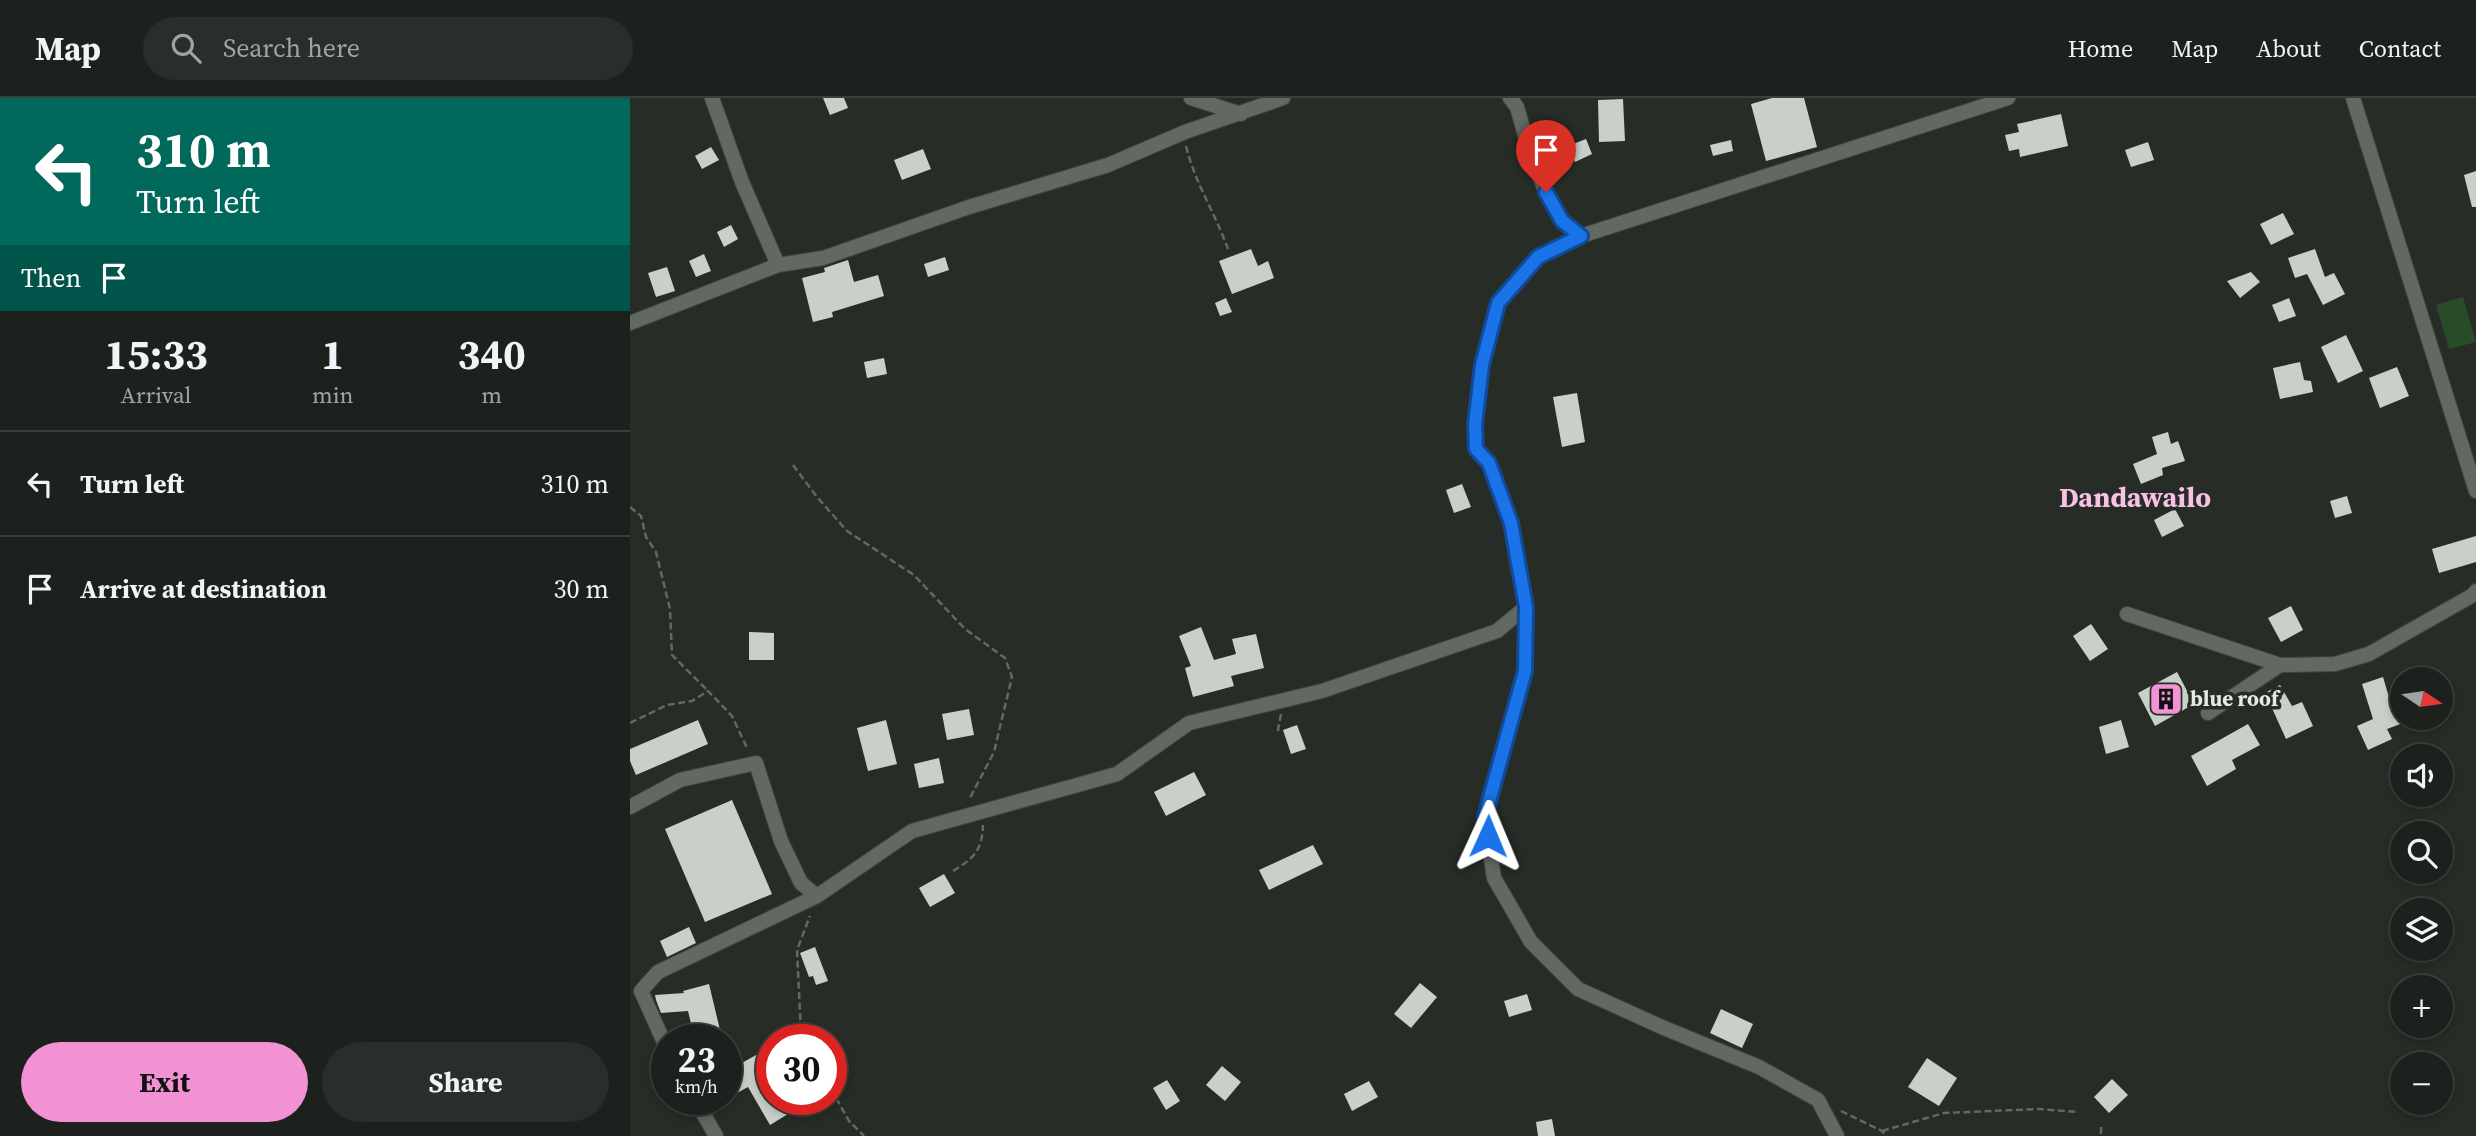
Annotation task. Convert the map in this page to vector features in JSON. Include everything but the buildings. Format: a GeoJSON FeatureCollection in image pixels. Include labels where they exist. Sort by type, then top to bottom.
{"type":"FeatureCollection","features":[{"type":"Feature","properties":{"kind":"street"},"geometry":{"type":"LineString","coordinates":[[712,98],[742,182],[778,265]]}},
{"type":"Feature","properties":{"kind":"street"},"geometry":{"type":"LineString","coordinates":[[1191,98],[1241,114]]}},
{"type":"Feature","properties":{"kind":"street"},"geometry":{"type":"LineString","coordinates":[[630,323],[778,265],[823,258],[969,207],[1108,164],[1183,133],[1283,98]]}},
{"type":"Feature","properties":{"kind":"street"},"geometry":{"type":"LineString","coordinates":[[1510,98],[1517,107],[1546,192],[1562,221],[1581,236]]}},
{"type":"Feature","properties":{"kind":"street"},"geometry":{"type":"LineString","coordinates":[[1837,1136],[1818,1100],[1759,1067],[1578,989],[1531,942],[1494,878],[1485,816],[1525,671],[1526,607],[1511,523],[1489,463],[1476,449],[1475,425],[1482,365],[1498,303],[1538,257],[1581,236],[2008,98]]}},
{"type":"Feature","properties":{"kind":"street"},"geometry":{"type":"LineString","coordinates":[[2353,98],[2476,491]]}},
{"type":"Feature","properties":{"kind":"street"},"geometry":{"type":"LineString","coordinates":[[2127,614],[2280,665],[2335,664],[2369,654],[2476,591]]}},
{"type":"Feature","properties":{"kind":"street"},"geometry":{"type":"LineString","coordinates":[[656,1024],[641,991],[657,972],[817,897],[912,831],[1117,774],[1189,723],[1322,691],[1497,631],[1526,607]]}},
{"type":"Feature","properties":{"kind":"street"},"geometry":{"type":"LineString","coordinates":[[2208,713],[2280,665]]}},
{"type":"Feature","properties":{"kind":"street"},"geometry":{"type":"LineString","coordinates":[[630,807],[680,780],[756,763],[786,852],[801,883],[817,897]]}},
{"type":"Feature","properties":{"kind":"street"},"geometry":{"type":"LineString","coordinates":[[704,1115],[716,1136]]}},
{"type":"Feature","properties":{"kind":"path"},"geometry":{"type":"LineString","coordinates":[[1183,133],[1201,192],[1216,217],[1228,249]]}},
{"type":"Feature","properties":{"kind":"path"},"geometry":{"type":"LineString","coordinates":[[793,465],[848,531],[914,575],[965,629],[1005,658],[1012,677],[994,752],[971,796],[984,826],[981,845],[972,859],[953,871]]}},
{"type":"Feature","properties":{"kind":"path"},"geometry":{"type":"LineString","coordinates":[[630,507],[641,516],[646,537],[656,552],[670,609],[672,654],[732,716],[756,763]]}},
{"type":"Feature","properties":{"kind":"path"},"geometry":{"type":"LineString","coordinates":[[630,723],[667,705],[692,701],[708,691]]}},
{"type":"Feature","properties":{"kind":"path"},"geometry":{"type":"LineString","coordinates":[[1281,733],[1278,730],[1284,700]]}},
{"type":"Feature","properties":{"kind":"path"},"geometry":{"type":"LineString","coordinates":[[801,1024],[797,950],[817,897]]}},
{"type":"Feature","properties":{"kind":"path"},"geometry":{"type":"LineString","coordinates":[[1882,1131],[1944,1113],[2039,1109],[2078,1112]]}},
{"type":"Feature","properties":{"kind":"path"},"geometry":{"type":"LineString","coordinates":[[1839,1110],[1887,1136]]}},
{"type":"Feature","properties":{"kind":"path"},"geometry":{"type":"LineString","coordinates":[[846,1115],[864,1136]]}},
{"type":"Feature","properties":{"kind":"path"},"geometry":{"type":"LineString","coordinates":[[2101,1128],[2101,1136]]}},
{"type":"Feature","properties":{"kind":"green space"},"geometry":{"type":"Polygon","coordinates":[[[2463,297],[2476,342],[2449,349],[2436,305],[2463,297]]]}},
{"type":"Feature","properties":{"kind":"place","name":"blue roof"},"geometry":{"type":"Point","coordinates":[2166,699]}},
{"type":"Feature","properties":{"kind":"district","name":"Dandawailo"},"geometry":{"type":"Point","coordinates":[2135,497]}},
{"type":"Feature","properties":{"kind":"route"},"geometry":{"type":"LineString","coordinates":[[1488,836],[1485,816],[1525,671],[1526,607],[1511,523],[1489,463],[1476,449],[1475,425],[1482,365],[1498,303],[1538,257],[1581,236],[1562,221],[1546,192]]}}]}
